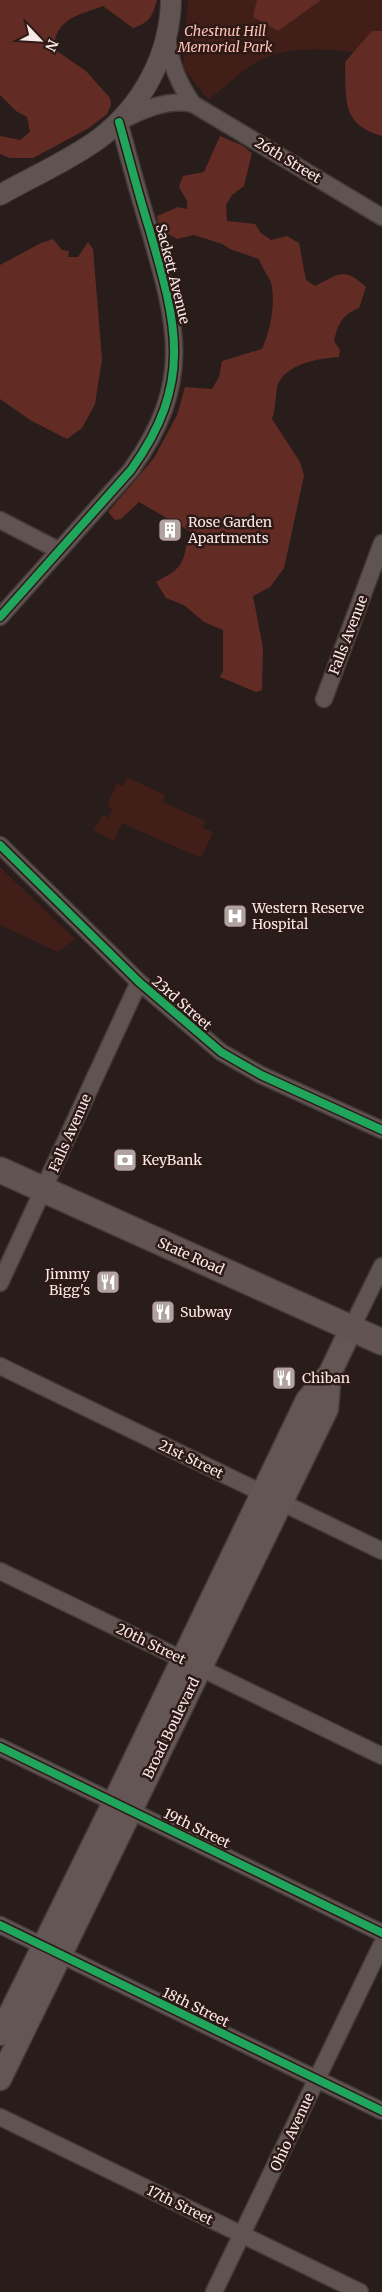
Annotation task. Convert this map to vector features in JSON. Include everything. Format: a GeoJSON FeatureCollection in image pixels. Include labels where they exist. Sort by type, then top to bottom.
{"type":"FeatureCollection","features":[{"type":"Feature","properties":{"kind":"main road","name":"State Road"},"geometry":{"type":"LineString","coordinates":[[0,1170],[382,1342]]}},
{"type":"Feature","properties":{"kind":"main road","name":"Broad Boulevard"},"geometry":{"type":"LineString","coordinates":[[0,2080],[52,1950],[272,1498],[327,1408],[330,1373],[352,1327]]}},
{"type":"Feature","properties":{"kind":"main road","name":"Broad Boulevard"},"geometry":{"type":"LineString","coordinates":[[0,2034],[52,1950]]}},
{"type":"Feature","properties":{"kind":"street"},"geometry":{"type":"LineString","coordinates":[[1,193],[66,160],[98,139],[119,122],[148,84],[166,38],[171,0]]}},
{"type":"Feature","properties":{"kind":"street","name":"26th Street"},"geometry":{"type":"LineString","coordinates":[[166,38],[174,72],[182,88],[194,104]]}},
{"type":"Feature","properties":{"kind":"street","name":"26th Street"},"geometry":{"type":"LineString","coordinates":[[119,122],[136,113],[169,103],[180,101],[194,104],[382,217]]}},
{"type":"Feature","properties":{"kind":"street","name":"Sackett Avenue"},"geometry":{"type":"LineString","coordinates":[[0,617],[131,470],[149,445],[162,418],[173,378],[175,345],[173,322],[158,258],[119,122]]}},
{"type":"Feature","properties":{"kind":"street"},"geometry":{"type":"LineString","coordinates":[[0,520],[58,550]]}},
{"type":"Feature","properties":{"kind":"street","name":"Falls Avenue"},"geometry":{"type":"LineString","coordinates":[[324,699],[382,543]]}},
{"type":"Feature","properties":{"kind":"street","name":"23rd Street"},"geometry":{"type":"LineString","coordinates":[[0,845],[139,982],[204,1039],[238,1063],[261,1076],[382,1130]]}},
{"type":"Feature","properties":{"kind":"street","name":"Falls Avenue"},"geometry":{"type":"LineString","coordinates":[[0,1283],[139,982]]}},
{"type":"Feature","properties":{"kind":"street","name":"Broad Boulevard"},"geometry":{"type":"LineString","coordinates":[[352,1327],[382,1266]]}},
{"type":"Feature","properties":{"kind":"street","name":"21st Street"},"geometry":{"type":"LineString","coordinates":[[0,1366],[382,1551]]}},
{"type":"Feature","properties":{"kind":"street","name":"20th Street"},"geometry":{"type":"LineString","coordinates":[[0,1571],[382,1756]]}},
{"type":"Feature","properties":{"kind":"street","name":"19th Street"},"geometry":{"type":"LineString","coordinates":[[0,1747],[382,1933]]}},
{"type":"Feature","properties":{"kind":"street","name":"18th Street"},"geometry":{"type":"LineString","coordinates":[[0,1925],[382,2111]]}},
{"type":"Feature","properties":{"kind":"street","name":"Ohio Avenue"},"geometry":{"type":"LineString","coordinates":[[214,2292],[382,1944]]}},
{"type":"Feature","properties":{"kind":"street","name":"17th Street"},"geometry":{"type":"LineString","coordinates":[[0,2117],[360,2292]]}},
{"type":"Feature","properties":{"kind":"green space","name":"Chestnut Hill Memorial Park"},"geometry":{"type":"Polygon","coordinates":[[[188,0],[382,0],[382,57],[352,52],[321,50],[290,51],[275,54],[254,64],[208,100],[183,67],[188,0]]]}},
{"type":"Feature","properties":{"kind":"green space"},"geometry":{"type":"Polygon","coordinates":[[[127,777],[165,795],[163,802],[205,821],[203,828],[213,832],[201,858],[122,823],[114,841],[93,830],[103,815],[108,818],[112,809],[107,806],[117,783],[123,786],[127,777]]]}},
{"type":"Feature","properties":{"kind":"green space"},"geometry":{"type":"Polygon","coordinates":[[[0,867],[75,939],[58,952],[0,925],[0,867]]]}},
{"type":"Feature","properties":{"kind":"shaded area"},"geometry":{"type":"Polygon","coordinates":[[[0,0],[157,0],[150,18],[133,28],[103,6],[77,15],[59,30],[55,39],[54,49],[86,71],[110,98],[111,105],[107,114],[89,128],[33,158],[10,158],[0,154],[0,136],[20,140],[30,132],[27,117],[16,111],[0,95],[0,0]]]}},
{"type":"Feature","properties":{"kind":"shaded area"},"geometry":{"type":"Polygon","coordinates":[[[257,0],[321,0],[278,31],[253,17],[257,0]]]}},
{"type":"Feature","properties":{"kind":"shaded area"},"geometry":{"type":"Polygon","coordinates":[[[372,31],[382,31],[382,136],[359,125],[348,109],[346,99],[345,62],[372,31]]]}},
{"type":"Feature","properties":{"kind":"shaded area"},"geometry":{"type":"Polygon","coordinates":[[[220,136],[243,146],[252,153],[244,186],[232,195],[226,205],[227,221],[255,224],[261,233],[271,240],[287,236],[299,243],[306,280],[315,286],[341,274],[346,274],[352,276],[366,287],[359,308],[345,317],[337,330],[334,341],[340,350],[339,357],[312,361],[294,368],[280,380],[277,388],[272,419],[300,462],[304,476],[284,568],[270,587],[253,596],[263,648],[262,690],[256,692],[220,677],[223,671],[223,630],[204,622],[184,605],[166,598],[156,582],[172,573],[181,563],[191,532],[139,502],[121,519],[115,520],[108,512],[154,458],[177,415],[185,387],[212,389],[219,377],[222,361],[262,349],[267,335],[271,319],[273,295],[270,281],[259,259],[194,235],[177,239],[163,230],[157,216],[178,207],[187,209],[187,201],[179,187],[183,176],[204,172],[220,136]]]}},
{"type":"Feature","properties":{"kind":"shaded area"},"geometry":{"type":"Polygon","coordinates":[[[53,239],[62,250],[69,251],[68,257],[78,257],[88,242],[93,249],[102,359],[95,404],[82,428],[67,439],[30,420],[0,399],[0,265],[41,243],[53,239]]]}},
{"type":"Feature","properties":{"kind":"cycle path"},"geometry":{"type":"LineString","coordinates":[[0,617],[131,470],[151,438],[164,409],[172,380],[174,352],[167,294],[119,122]]}},
{"type":"Feature","properties":{"kind":"cycle path"},"geometry":{"type":"LineString","coordinates":[[0,845],[139,982],[221,1052],[261,1075],[382,1130]]}},
{"type":"Feature","properties":{"kind":"cycle path"},"geometry":{"type":"LineString","coordinates":[[0,1747],[382,1933]]}},
{"type":"Feature","properties":{"kind":"cycle path"},"geometry":{"type":"LineString","coordinates":[[0,1925],[382,2111]]}},
{"type":"Feature","properties":{"kind":"place","name":"Rose Garden Apartments"},"geometry":{"type":"Point","coordinates":[170,530]}},
{"type":"Feature","properties":{"kind":"place","name":"Western Reserve Hospital"},"geometry":{"type":"Point","coordinates":[235,916]}},
{"type":"Feature","properties":{"kind":"place","name":"KeyBank"},"geometry":{"type":"Point","coordinates":[125,1160]}},
{"type":"Feature","properties":{"kind":"place","name":"Jimmy Bigg's"},"geometry":{"type":"Point","coordinates":[108,1282]}},
{"type":"Feature","properties":{"kind":"place","name":"Subway"},"geometry":{"type":"Point","coordinates":[163,1312]}},
{"type":"Feature","properties":{"kind":"place","name":"Chiban"},"geometry":{"type":"Point","coordinates":[284,1378]}}]}
